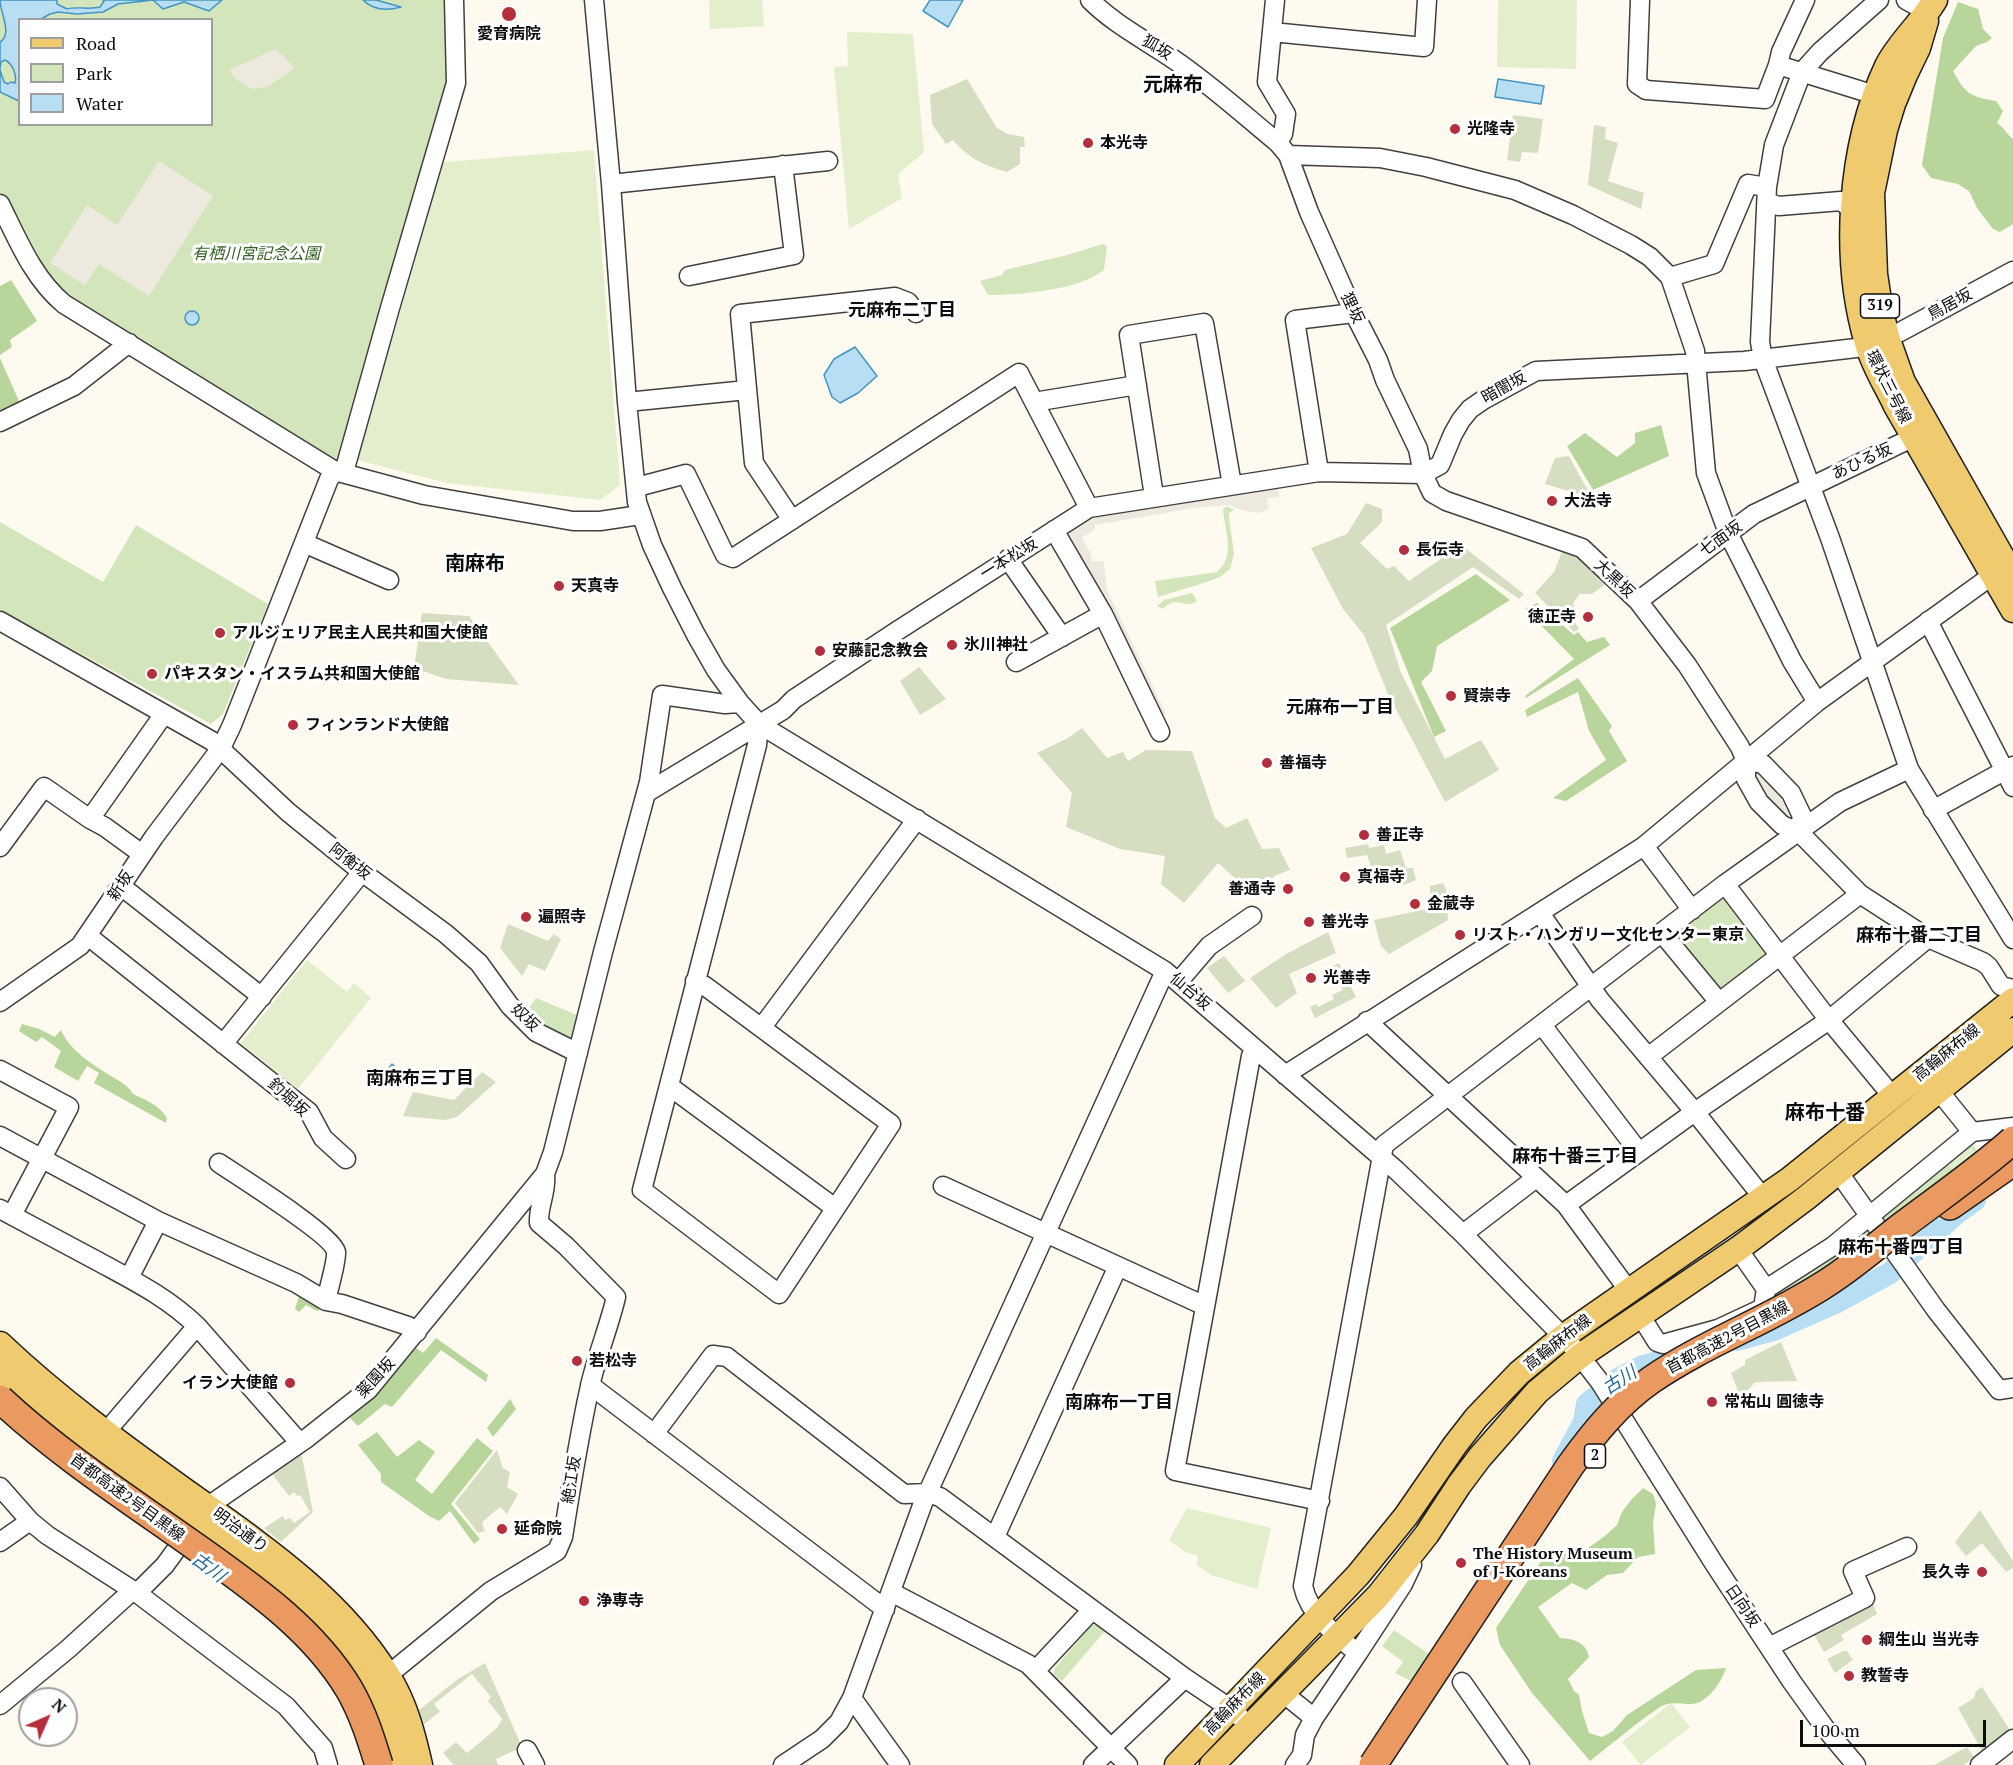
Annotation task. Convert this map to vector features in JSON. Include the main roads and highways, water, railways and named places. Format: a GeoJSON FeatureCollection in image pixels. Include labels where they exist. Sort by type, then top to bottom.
{"type":"FeatureCollection","features":[{"type":"Feature","properties":{"kind":"highway","name":"首都高速2号目黒線"},"geometry":{"type":"LineString","coordinates":[[1373,1765],[1570,1466],[1608,1419],[1629,1398],[1672,1367],[1789,1306],[1824,1285],[1967,1178],[2013,1140]]}},
{"type":"Feature","properties":{"kind":"highway","name":"首都高速2号目黒線"},"geometry":{"type":"LineString","coordinates":[[1390,1765],[1598,1452],[1645,1397],[1679,1371],[1793,1313],[1895,1248],[2013,1156]]}},
{"type":"Feature","properties":{"kind":"highway"},"geometry":{"type":"LineString","coordinates":[[1824,1285],[2013,1156]]}},
{"type":"Feature","properties":{"kind":"highway"},"geometry":{"type":"LineString","coordinates":[[1895,1248],[2013,1162]]}},
{"type":"Feature","properties":{"kind":"highway","name":"首都高速2号目黒線"},"geometry":{"type":"LineString","coordinates":[[0,1400],[60,1450],[237,1576],[296,1626],[319,1649],[348,1688],[369,1733],[379,1765]]}},
{"type":"Feature","properties":{"kind":"highway","name":"首都高速2号目黒線"},"geometry":{"type":"LineString","coordinates":[[0,1419],[52,1462],[219,1580],[270,1621],[308,1659],[323,1679],[344,1714],[363,1765]]}},
{"type":"Feature","properties":{"kind":"main road","name":"環状三号線"},"geometry":{"type":"LineString","coordinates":[[1932,6],[1903,41],[1888,65],[1866,122],[1851,209],[1859,310],[1908,391],[2006,580],[2013,610]]}},
{"type":"Feature","properties":{"kind":"main road","name":"環状三号線"},"geometry":{"type":"LineString","coordinates":[[1932,6],[1918,48],[1888,121],[1872,193],[1877,341],[1882,380],[1914,437],[2006,580]]}},
{"type":"Feature","properties":{"kind":"main road","name":"高輪麻布線"},"geometry":{"type":"LineString","coordinates":[[1177,1765],[1319,1617],[1384,1545],[1476,1418],[1519,1373],[1564,1336],[1764,1199],[2013,1000]]}},
{"type":"Feature","properties":{"kind":"main road","name":"高輪麻布線"},"geometry":{"type":"LineString","coordinates":[[1212,1765],[1379,1595],[1426,1534],[1459,1485],[1503,1429],[1537,1392],[1593,1374],[1640,1315],[1738,1249],[1839,1173],[2013,1030]]}},
{"type":"Feature","properties":{"kind":"main road","name":"明治通り"},"geometry":{"type":"LineString","coordinates":[[0,1344],[44,1384],[105,1433],[197,1520],[263,1547],[313,1589],[353,1630],[388,1676],[409,1722],[420,1765]]}},
{"type":"Feature","properties":{"kind":"main road","name":"明治通り"},"geometry":{"type":"LineString","coordinates":[[0,1371],[92,1448],[197,1520],[274,1580],[304,1608],[359,1670],[380,1704],[392,1737],[398,1765]]}},
{"type":"Feature","properties":{"kind":"water"},"geometry":{"type":"Polygon","coordinates":[[[0,0],[57,0],[57,4],[67,9],[100,7],[103,0],[153,0],[118,4],[103,12],[77,14],[58,12],[43,18],[18,18],[18,101],[0,92],[0,70],[4,82],[15,83],[14,70],[8,62],[5,60],[1,62],[0,69],[0,42],[4,38],[6,29],[0,0]]]}},
{"type":"Feature","properties":{"kind":"water"},"geometry":{"type":"Polygon","coordinates":[[[153,0],[222,0],[209,11],[184,2],[163,9],[153,0]]]}},
{"type":"Feature","properties":{"kind":"water"},"geometry":{"type":"Polygon","coordinates":[[[363,0],[376,0],[401,7],[381,9],[363,0]]]}},
{"type":"Feature","properties":{"kind":"water"},"geometry":{"type":"Polygon","coordinates":[[[930,0],[963,0],[948,27],[923,11],[930,0]]]}},
{"type":"Feature","properties":{"kind":"water"},"geometry":{"type":"Polygon","coordinates":[[[1498,79],[1544,86],[1541,104],[1495,97],[1498,79]]]}},
{"type":"Feature","properties":{"kind":"water"},"geometry":{"type":"Polygon","coordinates":[[[192,311],[197,313],[199,318],[197,323],[192,325],[187,323],[185,318],[187,313],[192,311]]]}},
{"type":"Feature","properties":{"kind":"water"},"geometry":{"type":"Polygon","coordinates":[[[855,347],[877,376],[858,393],[840,403],[832,397],[824,375],[834,359],[855,347]]]}},
{"type":"Feature","properties":{"kind":"water"},"geometry":{"type":"Polygon","coordinates":[[[392,1064],[406,1076],[398,1087],[384,1083],[382,1077],[392,1064]]]}},
{"type":"Feature","properties":{"kind":"waterway","name":"古川"},"geometry":{"type":"LineString","coordinates":[[1737,1340],[1774,1330],[1835,1303],[1890,1273],[1957,1213],[1975,1200]]}},
{"type":"Feature","properties":{"kind":"waterway","name":"古川"},"geometry":{"type":"LineString","coordinates":[[1563,1461],[1584,1422],[1587,1404],[1618,1379],[1643,1366],[1680,1356]]}},
{"type":"Feature","properties":{"kind":"place","name":"愛育病院"},"geometry":{"type":"Point","coordinates":[509,14]}},
{"type":"Feature","properties":{"kind":"place","name":"光隆寺"},"geometry":{"type":"Point","coordinates":[1455,129]}},
{"type":"Feature","properties":{"kind":"place","name":"本光寺"},"geometry":{"type":"Point","coordinates":[1088,143]}},
{"type":"Feature","properties":{"kind":"place","name":"大法寺"},"geometry":{"type":"Point","coordinates":[1552,501]}},
{"type":"Feature","properties":{"kind":"place","name":"長伝寺"},"geometry":{"type":"Point","coordinates":[1404,550]}},
{"type":"Feature","properties":{"kind":"place","name":"天真寺"},"geometry":{"type":"Point","coordinates":[559,586]}},
{"type":"Feature","properties":{"kind":"place","name":"徳正寺"},"geometry":{"type":"Point","coordinates":[1588,617]}},
{"type":"Feature","properties":{"kind":"place","name":"アルジェリア民主人民共和国大使館"},"geometry":{"type":"Point","coordinates":[220,633]}},
{"type":"Feature","properties":{"kind":"place","name":"氷川神社"},"geometry":{"type":"Point","coordinates":[952,645]}},
{"type":"Feature","properties":{"kind":"place","name":"安藤記念教会"},"geometry":{"type":"Point","coordinates":[820,651]}},
{"type":"Feature","properties":{"kind":"place","name":"パキスタン・イスラム共和国大使館"},"geometry":{"type":"Point","coordinates":[152,674]}},
{"type":"Feature","properties":{"kind":"place","name":"賢崇寺"},"geometry":{"type":"Point","coordinates":[1451,696]}},
{"type":"Feature","properties":{"kind":"place","name":"フィンランド大使館"},"geometry":{"type":"Point","coordinates":[293,725]}},
{"type":"Feature","properties":{"kind":"place","name":"善福寺"},"geometry":{"type":"Point","coordinates":[1267,763]}},
{"type":"Feature","properties":{"kind":"place","name":"善正寺"},"geometry":{"type":"Point","coordinates":[1364,835]}},
{"type":"Feature","properties":{"kind":"place","name":"真福寺"},"geometry":{"type":"Point","coordinates":[1345,877]}},
{"type":"Feature","properties":{"kind":"place","name":"善通寺"},"geometry":{"type":"Point","coordinates":[1288,889]}},
{"type":"Feature","properties":{"kind":"place","name":"金蔵寺"},"geometry":{"type":"Point","coordinates":[1415,904]}},
{"type":"Feature","properties":{"kind":"place","name":"遍照寺"},"geometry":{"type":"Point","coordinates":[526,917]}},
{"type":"Feature","properties":{"kind":"place","name":"善光寺"},"geometry":{"type":"Point","coordinates":[1309,922]}},
{"type":"Feature","properties":{"kind":"place","name":"リスト・ハンガリー文化センター東京"},"geometry":{"type":"Point","coordinates":[1460,935]}},
{"type":"Feature","properties":{"kind":"place","name":"光善寺"},"geometry":{"type":"Point","coordinates":[1311,978]}},
{"type":"Feature","properties":{"kind":"place","name":"若松寺"},"geometry":{"type":"Point","coordinates":[577,1361]}},
{"type":"Feature","properties":{"kind":"place","name":"イラン大使館"},"geometry":{"type":"Point","coordinates":[290,1383]}},
{"type":"Feature","properties":{"kind":"place","name":"常祐山 圓徳寺"},"geometry":{"type":"Point","coordinates":[1712,1402]}},
{"type":"Feature","properties":{"kind":"place","name":"延命院"},"geometry":{"type":"Point","coordinates":[502,1529]}},
{"type":"Feature","properties":{"kind":"place","name":"The History Museum of J-Koreans"},"geometry":{"type":"Point","coordinates":[1461,1563]}},
{"type":"Feature","properties":{"kind":"place","name":"長久寺"},"geometry":{"type":"Point","coordinates":[1982,1572]}},
{"type":"Feature","properties":{"kind":"place","name":"浄専寺"},"geometry":{"type":"Point","coordinates":[584,1601]}},
{"type":"Feature","properties":{"kind":"place","name":"綱生山 当光寺"},"geometry":{"type":"Point","coordinates":[1867,1640]}},
{"type":"Feature","properties":{"kind":"place","name":"教誓寺"},"geometry":{"type":"Point","coordinates":[1849,1676]}},
{"type":"Feature","properties":{"kind":"district","name":"元麻布"},"geometry":{"type":"Point","coordinates":[1173,85]}},
{"type":"Feature","properties":{"kind":"district","name":"元麻布二丁目"},"geometry":{"type":"Point","coordinates":[902,311]}},
{"type":"Feature","properties":{"kind":"district","name":"南麻布"},"geometry":{"type":"Point","coordinates":[475,564]}},
{"type":"Feature","properties":{"kind":"district","name":"元麻布一丁目"},"geometry":{"type":"Point","coordinates":[1340,708]}},
{"type":"Feature","properties":{"kind":"district","name":"麻布十番二丁目"},"geometry":{"type":"Point","coordinates":[1919,936]}},
{"type":"Feature","properties":{"kind":"district","name":"南麻布三丁目"},"geometry":{"type":"Point","coordinates":[420,1079]}},
{"type":"Feature","properties":{"kind":"district","name":"麻布十番"},"geometry":{"type":"Point","coordinates":[1825,1113]}},
{"type":"Feature","properties":{"kind":"district","name":"麻布十番三丁目"},"geometry":{"type":"Point","coordinates":[1575,1157]}},
{"type":"Feature","properties":{"kind":"district","name":"麻布十番四丁目"},"geometry":{"type":"Point","coordinates":[1901,1248]}},
{"type":"Feature","properties":{"kind":"district","name":"南麻布一丁目"},"geometry":{"type":"Point","coordinates":[1119,1403]}},
{"type":"Feature","properties":{"kind":"park label","name":"有栖川宮記念公園"},"geometry":{"type":"Point","coordinates":[256,254]}}]}
